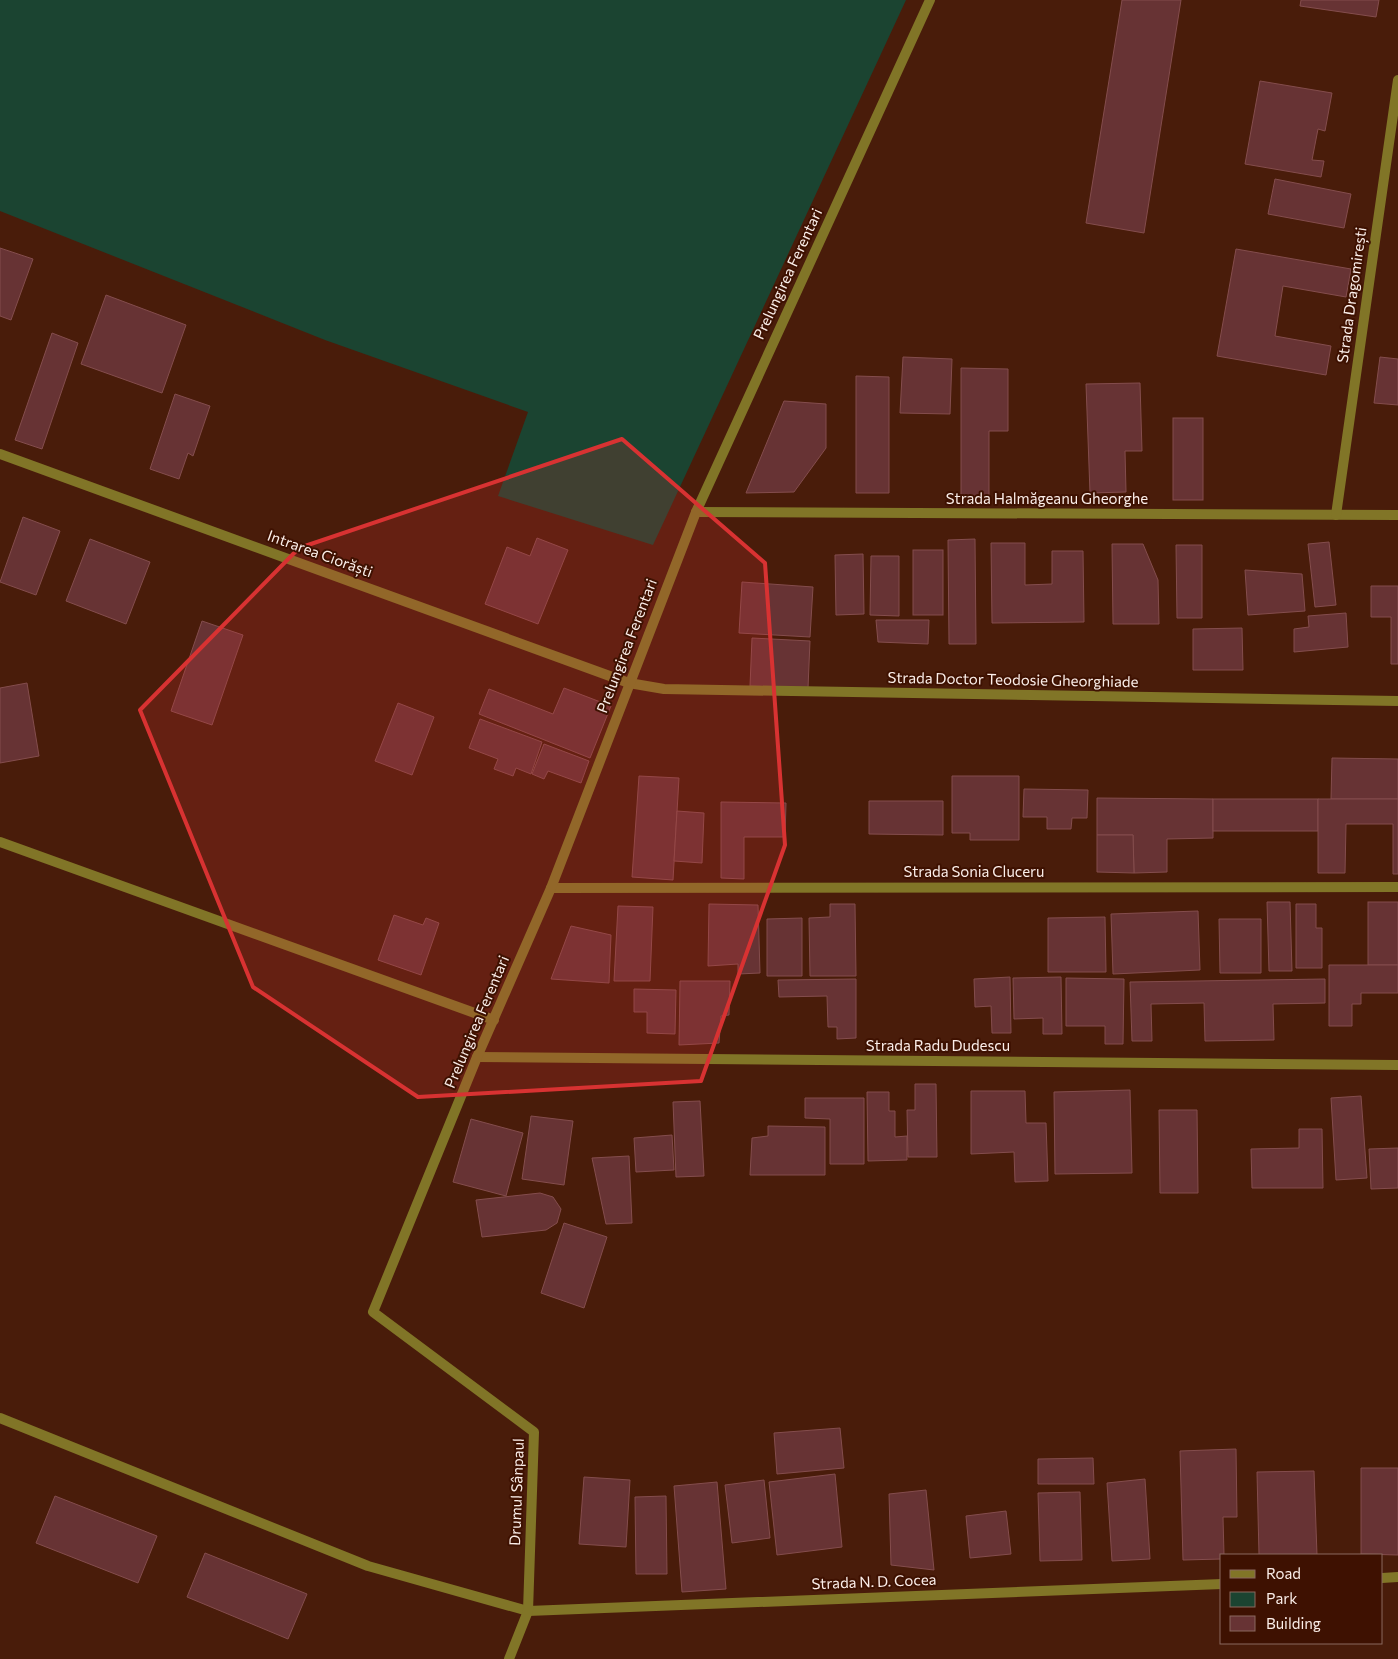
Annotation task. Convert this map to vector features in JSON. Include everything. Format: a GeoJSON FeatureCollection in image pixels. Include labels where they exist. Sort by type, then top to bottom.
{"type":"FeatureCollection","features":[{"type":"Feature","properties":{"kind":"street","name":"Prelungirea Ferentari"},"geometry":{"type":"LineString","coordinates":[[373,1312],[478,1057],[551,888],[696,512],[930,0]]}},
{"type":"Feature","properties":{"kind":"street","name":"Strada Dragomirești"},"geometry":{"type":"LineString","coordinates":[[1336,515],[1398,80]]}},
{"type":"Feature","properties":{"kind":"street","name":"Intrarea Ciorăști"},"geometry":{"type":"LineString","coordinates":[[0,454],[629,683]]}},
{"type":"Feature","properties":{"kind":"street","name":"Strada Halmăgeanu Gheorghe"},"geometry":{"type":"LineString","coordinates":[[696,512],[1398,515]]}},
{"type":"Feature","properties":{"kind":"street","name":"Strada Doctor Teodosie Gheorghiade"},"geometry":{"type":"LineString","coordinates":[[629,683],[664,689],[1398,701]]}},
{"type":"Feature","properties":{"kind":"street"},"geometry":{"type":"LineString","coordinates":[[0,842],[494,1020]]}},
{"type":"Feature","properties":{"kind":"street","name":"Strada Sonia Cluceru"},"geometry":{"type":"LineString","coordinates":[[551,888],[1398,887]]}},
{"type":"Feature","properties":{"kind":"street","name":"Strada Radu Dudescu"},"geometry":{"type":"LineString","coordinates":[[478,1057],[1398,1065]]}},
{"type":"Feature","properties":{"kind":"street","name":"Drumul Sânpaul"},"geometry":{"type":"LineString","coordinates":[[373,1312],[534,1432],[528,1610],[509,1659]]}},
{"type":"Feature","properties":{"kind":"street","name":"Strada N. D. Cocea"},"geometry":{"type":"LineString","coordinates":[[0,1418],[368,1566],[528,1610],[1220,1584]]}},
{"type":"Feature","properties":{"kind":"street"},"geometry":{"type":"LineString","coordinates":[[1383,1578],[1398,1577]]}},
{"type":"Feature","properties":{"kind":"highlighted area"},"geometry":{"type":"Polygon","coordinates":[[[622,439],[765,563],[785,845],[701,1081],[418,1097],[253,987],[140,710],[299,548],[622,439]]]}},
{"type":"Feature","properties":{"kind":"green space"},"geometry":{"type":"Polygon","coordinates":[[[0,0],[906,0],[653,545],[498,496],[528,412],[325,340],[0,211],[0,0]]]}},
{"type":"Feature","properties":{"kind":"building"},"geometry":{"type":"Polygon","coordinates":[[[1122,0],[1181,0],[1144,233],[1086,223],[1122,0]]]}},
{"type":"Feature","properties":{"kind":"building"},"geometry":{"type":"Polygon","coordinates":[[[1301,0],[1379,0],[1376,17],[1300,6],[1301,0]]]}},
{"type":"Feature","properties":{"kind":"building"},"geometry":{"type":"Polygon","coordinates":[[[1260,81],[1332,93],[1325,131],[1318,129],[1312,160],[1324,161],[1321,177],[1245,164],[1260,81]]]}},
{"type":"Feature","properties":{"kind":"building"},"geometry":{"type":"Polygon","coordinates":[[[1275,179],[1351,194],[1344,228],[1268,214],[1275,179]]]}},
{"type":"Feature","properties":{"kind":"building"},"geometry":{"type":"Polygon","coordinates":[[[0,248],[33,259],[11,320],[0,316],[0,248]]]}},
{"type":"Feature","properties":{"kind":"building"},"geometry":{"type":"Polygon","coordinates":[[[1236,249],[1351,269],[1346,297],[1283,286],[1275,336],[1331,346],[1326,375],[1217,356],[1236,249]]]}},
{"type":"Feature","properties":{"kind":"building"},"geometry":{"type":"Polygon","coordinates":[[[106,295],[186,325],[162,393],[81,364],[106,295]]]}},
{"type":"Feature","properties":{"kind":"building"},"geometry":{"type":"Polygon","coordinates":[[[52,333],[78,343],[42,449],[15,440],[52,333]]]}},
{"type":"Feature","properties":{"kind":"building"},"geometry":{"type":"Polygon","coordinates":[[[903,357],[952,359],[950,414],[900,413],[903,357]]]}},
{"type":"Feature","properties":{"kind":"building"},"geometry":{"type":"Polygon","coordinates":[[[1380,357],[1398,359],[1398,405],[1374,403],[1380,357]]]}},
{"type":"Feature","properties":{"kind":"building"},"geometry":{"type":"Polygon","coordinates":[[[961,368],[1008,369],[1008,431],[989,431],[989,497],[961,496],[961,368]]]}},
{"type":"Feature","properties":{"kind":"building"},"geometry":{"type":"Polygon","coordinates":[[[856,376],[889,377],[889,493],[856,493],[856,376]]]}},
{"type":"Feature","properties":{"kind":"building"},"geometry":{"type":"Polygon","coordinates":[[[1140,383],[1142,451],[1125,451],[1126,492],[1090,493],[1086,384],[1140,383]]]}},
{"type":"Feature","properties":{"kind":"building"},"geometry":{"type":"Polygon","coordinates":[[[175,394],[210,406],[193,456],[188,453],[179,479],[150,469],[175,394]]]}},
{"type":"Feature","properties":{"kind":"building"},"geometry":{"type":"Polygon","coordinates":[[[784,401],[826,404],[826,448],[794,492],[746,493],[784,401]]]}},
{"type":"Feature","properties":{"kind":"building"},"geometry":{"type":"Polygon","coordinates":[[[1173,418],[1203,418],[1203,500],[1173,500],[1173,418]]]}},
{"type":"Feature","properties":{"kind":"building"},"geometry":{"type":"Polygon","coordinates":[[[23,517],[60,531],[36,595],[0,582],[23,517]]]}},
{"type":"Feature","properties":{"kind":"building"},"geometry":{"type":"Polygon","coordinates":[[[537,538],[568,550],[538,624],[485,604],[507,547],[530,556],[537,538]]]}},
{"type":"Feature","properties":{"kind":"building"},"geometry":{"type":"Polygon","coordinates":[[[90,539],[150,562],[126,624],[66,601],[90,539]]]}},
{"type":"Feature","properties":{"kind":"building"},"geometry":{"type":"Polygon","coordinates":[[[975,539],[976,644],[949,644],[948,540],[975,539]]]}},
{"type":"Feature","properties":{"kind":"building"},"geometry":{"type":"Polygon","coordinates":[[[1329,542],[1336,605],[1315,607],[1308,544],[1329,542]]]}},
{"type":"Feature","properties":{"kind":"building"},"geometry":{"type":"Polygon","coordinates":[[[991,543],[1025,543],[1025,585],[1052,584],[1052,551],[1083,551],[1084,622],[992,623],[991,543]]]}},
{"type":"Feature","properties":{"kind":"building"},"geometry":{"type":"Polygon","coordinates":[[[1112,544],[1143,544],[1158,580],[1159,624],[1113,624],[1112,544]]]}},
{"type":"Feature","properties":{"kind":"building"},"geometry":{"type":"Polygon","coordinates":[[[1176,545],[1202,545],[1202,618],[1177,618],[1176,545]]]}},
{"type":"Feature","properties":{"kind":"building"},"geometry":{"type":"Polygon","coordinates":[[[913,550],[943,550],[943,615],[913,615],[913,550]]]}},
{"type":"Feature","properties":{"kind":"building"},"geometry":{"type":"Polygon","coordinates":[[[863,554],[864,614],[836,615],[835,555],[863,554]]]}},
{"type":"Feature","properties":{"kind":"building"},"geometry":{"type":"Polygon","coordinates":[[[871,556],[899,556],[899,616],[870,615],[871,556]]]}},
{"type":"Feature","properties":{"kind":"building"},"geometry":{"type":"Polygon","coordinates":[[[1245,570],[1302,574],[1305,611],[1248,615],[1245,570]]]}},
{"type":"Feature","properties":{"kind":"building"},"geometry":{"type":"Polygon","coordinates":[[[742,582],[813,587],[810,637],[739,633],[742,582]]]}},
{"type":"Feature","properties":{"kind":"building"},"geometry":{"type":"Polygon","coordinates":[[[1371,586],[1398,586],[1398,664],[1391,664],[1391,617],[1371,617],[1371,586]]]}},
{"type":"Feature","properties":{"kind":"building"},"geometry":{"type":"Polygon","coordinates":[[[1346,613],[1348,647],[1294,652],[1294,629],[1309,627],[1308,616],[1346,613]]]}},
{"type":"Feature","properties":{"kind":"building"},"geometry":{"type":"Polygon","coordinates":[[[876,620],[929,620],[928,644],[878,642],[876,620]]]}},
{"type":"Feature","properties":{"kind":"building"},"geometry":{"type":"Polygon","coordinates":[[[202,621],[243,635],[212,725],[171,711],[202,621]]]}},
{"type":"Feature","properties":{"kind":"building"},"geometry":{"type":"Polygon","coordinates":[[[1242,628],[1243,670],[1193,670],[1193,629],[1242,628]]]}},
{"type":"Feature","properties":{"kind":"building"},"geometry":{"type":"Polygon","coordinates":[[[752,638],[810,641],[808,688],[750,686],[752,638]]]}},
{"type":"Feature","properties":{"kind":"building"},"geometry":{"type":"Polygon","coordinates":[[[27,683],[39,756],[0,763],[0,688],[27,683]]]}},
{"type":"Feature","properties":{"kind":"building"},"geometry":{"type":"Polygon","coordinates":[[[564,688],[611,706],[590,758],[479,714],[489,689],[553,714],[564,688]]]}},
{"type":"Feature","properties":{"kind":"building"},"geometry":{"type":"Polygon","coordinates":[[[398,703],[434,717],[412,775],[375,761],[398,703]]]}},
{"type":"Feature","properties":{"kind":"building"},"geometry":{"type":"Polygon","coordinates":[[[480,719],[542,742],[531,774],[516,768],[513,776],[494,769],[498,759],[469,748],[480,719]]]}},
{"type":"Feature","properties":{"kind":"building"},"geometry":{"type":"Polygon","coordinates":[[[544,744],[589,761],[581,783],[548,771],[544,779],[532,774],[544,744]]]}},
{"type":"Feature","properties":{"kind":"building"},"geometry":{"type":"Polygon","coordinates":[[[1332,758],[1398,759],[1398,799],[1331,799],[1332,758]]]}},
{"type":"Feature","properties":{"kind":"building"},"geometry":{"type":"Polygon","coordinates":[[[639,776],[679,778],[673,880],[632,877],[639,776]]]}},
{"type":"Feature","properties":{"kind":"building"},"geometry":{"type":"Polygon","coordinates":[[[952,776],[1019,776],[1019,840],[970,840],[970,833],[952,833],[952,776]]]}},
{"type":"Feature","properties":{"kind":"building"},"geometry":{"type":"Polygon","coordinates":[[[1024,789],[1088,790],[1087,818],[1072,818],[1071,829],[1047,829],[1047,817],[1023,817],[1024,789]]]}},
{"type":"Feature","properties":{"kind":"building"},"geometry":{"type":"Polygon","coordinates":[[[1097,798],[1213,799],[1213,838],[1167,839],[1167,872],[1134,873],[1133,835],[1097,835],[1097,798]]]}},
{"type":"Feature","properties":{"kind":"building"},"geometry":{"type":"Polygon","coordinates":[[[1213,799],[1318,799],[1318,831],[1213,831],[1213,799]]]}},
{"type":"Feature","properties":{"kind":"building"},"geometry":{"type":"Polygon","coordinates":[[[1318,799],[1398,799],[1398,874],[1393,874],[1393,824],[1346,824],[1345,873],[1318,873],[1318,799]]]}},
{"type":"Feature","properties":{"kind":"building"},"geometry":{"type":"Polygon","coordinates":[[[869,801],[943,801],[943,835],[869,834],[869,801]]]}},
{"type":"Feature","properties":{"kind":"building"},"geometry":{"type":"Polygon","coordinates":[[[721,802],[786,803],[785,837],[744,837],[744,879],[721,878],[721,802]]]}},
{"type":"Feature","properties":{"kind":"building"},"geometry":{"type":"Polygon","coordinates":[[[677,811],[704,813],[702,863],[674,861],[677,811]]]}},
{"type":"Feature","properties":{"kind":"building"},"geometry":{"type":"Polygon","coordinates":[[[1097,835],[1133,835],[1134,873],[1097,872],[1097,835]]]}},
{"type":"Feature","properties":{"kind":"building"},"geometry":{"type":"Polygon","coordinates":[[[1267,902],[1290,902],[1292,971],[1269,971],[1267,902]]]}},
{"type":"Feature","properties":{"kind":"building"},"geometry":{"type":"Polygon","coordinates":[[[1368,902],[1398,902],[1398,965],[1368,965],[1368,902]]]}},
{"type":"Feature","properties":{"kind":"building"},"geometry":{"type":"Polygon","coordinates":[[[709,904],[758,905],[760,973],[738,974],[738,964],[708,966],[709,904]]]}},
{"type":"Feature","properties":{"kind":"building"},"geometry":{"type":"Polygon","coordinates":[[[830,904],[855,904],[856,976],[810,976],[809,918],[830,917],[830,904]]]}},
{"type":"Feature","properties":{"kind":"building"},"geometry":{"type":"Polygon","coordinates":[[[1296,904],[1316,904],[1316,928],[1322,928],[1322,968],[1296,968],[1296,904]]]}},
{"type":"Feature","properties":{"kind":"building"},"geometry":{"type":"Polygon","coordinates":[[[618,906],[653,907],[650,981],[614,981],[618,906]]]}},
{"type":"Feature","properties":{"kind":"building"},"geometry":{"type":"Polygon","coordinates":[[[1198,911],[1200,970],[1113,974],[1111,914],[1198,911]]]}},
{"type":"Feature","properties":{"kind":"building"},"geometry":{"type":"Polygon","coordinates":[[[394,915],[423,925],[426,918],[439,923],[421,975],[378,960],[394,915]]]}},
{"type":"Feature","properties":{"kind":"building"},"geometry":{"type":"Polygon","coordinates":[[[1105,917],[1106,972],[1048,972],[1048,918],[1105,917]]]}},
{"type":"Feature","properties":{"kind":"building"},"geometry":{"type":"Polygon","coordinates":[[[802,918],[802,976],[767,976],[767,919],[802,918]]]}},
{"type":"Feature","properties":{"kind":"building"},"geometry":{"type":"Polygon","coordinates":[[[1219,919],[1261,919],[1261,973],[1220,973],[1219,919]]]}},
{"type":"Feature","properties":{"kind":"building"},"geometry":{"type":"Polygon","coordinates":[[[571,926],[611,935],[609,983],[551,979],[571,926]]]}},
{"type":"Feature","properties":{"kind":"building"},"geometry":{"type":"Polygon","coordinates":[[[1329,965],[1398,965],[1398,993],[1361,993],[1361,1004],[1352,1004],[1352,1026],[1329,1026],[1329,965]]]}},
{"type":"Feature","properties":{"kind":"building"},"geometry":{"type":"Polygon","coordinates":[[[1010,977],[1011,1033],[992,1033],[991,1006],[975,1007],[974,979],[1010,977]]]}},
{"type":"Feature","properties":{"kind":"building"},"geometry":{"type":"Polygon","coordinates":[[[1061,977],[1062,1034],[1043,1034],[1043,1018],[1014,1019],[1013,978],[1061,977]]]}},
{"type":"Feature","properties":{"kind":"building"},"geometry":{"type":"Polygon","coordinates":[[[1066,978],[1124,979],[1123,1044],[1105,1044],[1105,1026],[1066,1026],[1066,978]]]}},
{"type":"Feature","properties":{"kind":"building"},"geometry":{"type":"Polygon","coordinates":[[[856,979],[856,1038],[837,1039],[837,1027],[828,1027],[827,996],[779,997],[778,980],[856,979]]]}},
{"type":"Feature","properties":{"kind":"building"},"geometry":{"type":"Polygon","coordinates":[[[1325,979],[1325,1003],[1273,1004],[1274,1040],[1205,1041],[1204,1003],[1151,1004],[1152,1041],[1132,1041],[1130,982],[1325,979]]]}},
{"type":"Feature","properties":{"kind":"building"},"geometry":{"type":"Polygon","coordinates":[[[680,981],[730,981],[729,1015],[721,1016],[719,1043],[679,1045],[680,981]]]}},
{"type":"Feature","properties":{"kind":"building"},"geometry":{"type":"Polygon","coordinates":[[[634,989],[676,990],[675,1034],[647,1033],[647,1012],[634,1012],[634,989]]]}},
{"type":"Feature","properties":{"kind":"building"},"geometry":{"type":"Polygon","coordinates":[[[915,1084],[936,1084],[937,1157],[908,1157],[907,1110],[915,1110],[915,1084]]]}},
{"type":"Feature","properties":{"kind":"building"},"geometry":{"type":"Polygon","coordinates":[[[1130,1090],[1132,1173],[1055,1174],[1054,1092],[1130,1090]]]}},
{"type":"Feature","properties":{"kind":"building"},"geometry":{"type":"Polygon","coordinates":[[[971,1091],[1025,1091],[1026,1123],[1046,1123],[1048,1181],[1015,1182],[1014,1152],[971,1154],[971,1091]]]}},
{"type":"Feature","properties":{"kind":"building"},"geometry":{"type":"Polygon","coordinates":[[[867,1092],[889,1092],[889,1111],[895,1111],[895,1137],[907,1136],[907,1160],[868,1161],[867,1092]]]}},
{"type":"Feature","properties":{"kind":"building"},"geometry":{"type":"Polygon","coordinates":[[[1361,1096],[1367,1178],[1336,1180],[1331,1098],[1361,1096]]]}},
{"type":"Feature","properties":{"kind":"building"},"geometry":{"type":"Polygon","coordinates":[[[805,1098],[864,1098],[864,1164],[830,1164],[830,1119],[805,1118],[805,1098]]]}},
{"type":"Feature","properties":{"kind":"building"},"geometry":{"type":"Polygon","coordinates":[[[700,1101],[704,1176],[676,1177],[673,1102],[700,1101]]]}},
{"type":"Feature","properties":{"kind":"building"},"geometry":{"type":"Polygon","coordinates":[[[1159,1110],[1197,1110],[1198,1193],[1160,1193],[1159,1110]]]}},
{"type":"Feature","properties":{"kind":"building"},"geometry":{"type":"Polygon","coordinates":[[[531,1116],[573,1121],[564,1185],[522,1179],[531,1116]]]}},
{"type":"Feature","properties":{"kind":"building"},"geometry":{"type":"Polygon","coordinates":[[[471,1119],[523,1133],[506,1196],[453,1182],[471,1119]]]}},
{"type":"Feature","properties":{"kind":"building"},"geometry":{"type":"Polygon","coordinates":[[[768,1126],[825,1127],[825,1175],[750,1175],[752,1138],[768,1136],[768,1126]]]}},
{"type":"Feature","properties":{"kind":"building"},"geometry":{"type":"Polygon","coordinates":[[[1299,1129],[1322,1129],[1323,1188],[1252,1188],[1251,1149],[1299,1148],[1299,1129]]]}},
{"type":"Feature","properties":{"kind":"building"},"geometry":{"type":"Polygon","coordinates":[[[672,1135],[674,1170],[636,1172],[634,1138],[672,1135]]]}},
{"type":"Feature","properties":{"kind":"building"},"geometry":{"type":"Polygon","coordinates":[[[1398,1148],[1398,1188],[1371,1189],[1369,1149],[1398,1148]]]}},
{"type":"Feature","properties":{"kind":"building"},"geometry":{"type":"Polygon","coordinates":[[[629,1156],[632,1223],[606,1224],[592,1158],[629,1156]]]}},
{"type":"Feature","properties":{"kind":"building"},"geometry":{"type":"Polygon","coordinates":[[[540,1193],[553,1197],[561,1209],[557,1223],[546,1230],[482,1237],[476,1200],[540,1193]]]}},
{"type":"Feature","properties":{"kind":"building"},"geometry":{"type":"Polygon","coordinates":[[[564,1223],[607,1237],[584,1308],[541,1293],[564,1223]]]}},
{"type":"Feature","properties":{"kind":"building"},"geometry":{"type":"Polygon","coordinates":[[[840,1428],[844,1468],[777,1474],[774,1433],[840,1428]]]}},
{"type":"Feature","properties":{"kind":"building"},"geometry":{"type":"Polygon","coordinates":[[[1236,1449],[1237,1517],[1223,1517],[1224,1554],[1220,1554],[1220,1559],[1183,1560],[1180,1451],[1236,1449]]]}},
{"type":"Feature","properties":{"kind":"building"},"geometry":{"type":"Polygon","coordinates":[[[1093,1458],[1094,1484],[1038,1484],[1038,1459],[1093,1458]]]}},
{"type":"Feature","properties":{"kind":"building"},"geometry":{"type":"Polygon","coordinates":[[[1361,1468],[1398,1468],[1398,1555],[1361,1554],[1361,1468]]]}},
{"type":"Feature","properties":{"kind":"building"},"geometry":{"type":"Polygon","coordinates":[[[1314,1471],[1317,1554],[1259,1554],[1257,1472],[1314,1471]]]}},
{"type":"Feature","properties":{"kind":"building"},"geometry":{"type":"Polygon","coordinates":[[[835,1474],[842,1547],[777,1555],[769,1482],[835,1474]]]}},
{"type":"Feature","properties":{"kind":"building"},"geometry":{"type":"Polygon","coordinates":[[[584,1477],[630,1480],[626,1547],[579,1544],[584,1477]]]}},
{"type":"Feature","properties":{"kind":"building"},"geometry":{"type":"Polygon","coordinates":[[[1145,1479],[1150,1559],[1112,1561],[1107,1483],[1145,1479]]]}},
{"type":"Feature","properties":{"kind":"building"},"geometry":{"type":"Polygon","coordinates":[[[764,1480],[770,1538],[732,1543],[725,1485],[764,1480]]]}},
{"type":"Feature","properties":{"kind":"building"},"geometry":{"type":"Polygon","coordinates":[[[717,1482],[726,1589],[682,1592],[674,1486],[717,1482]]]}},
{"type":"Feature","properties":{"kind":"building"},"geometry":{"type":"Polygon","coordinates":[[[926,1490],[934,1570],[891,1565],[889,1494],[926,1490]]]}},
{"type":"Feature","properties":{"kind":"building"},"geometry":{"type":"Polygon","coordinates":[[[1080,1492],[1082,1560],[1040,1561],[1038,1493],[1080,1492]]]}},
{"type":"Feature","properties":{"kind":"building"},"geometry":{"type":"Polygon","coordinates":[[[55,1496],[157,1536],[138,1583],[36,1543],[55,1496]]]}},
{"type":"Feature","properties":{"kind":"building"},"geometry":{"type":"Polygon","coordinates":[[[666,1496],[667,1574],[636,1574],[635,1497],[666,1496]]]}},
{"type":"Feature","properties":{"kind":"building"},"geometry":{"type":"Polygon","coordinates":[[[1006,1511],[1011,1554],[970,1558],[966,1516],[1006,1511]]]}},
{"type":"Feature","properties":{"kind":"building"},"geometry":{"type":"Polygon","coordinates":[[[205,1553],[307,1594],[288,1639],[187,1597],[205,1553]]]}}]}
